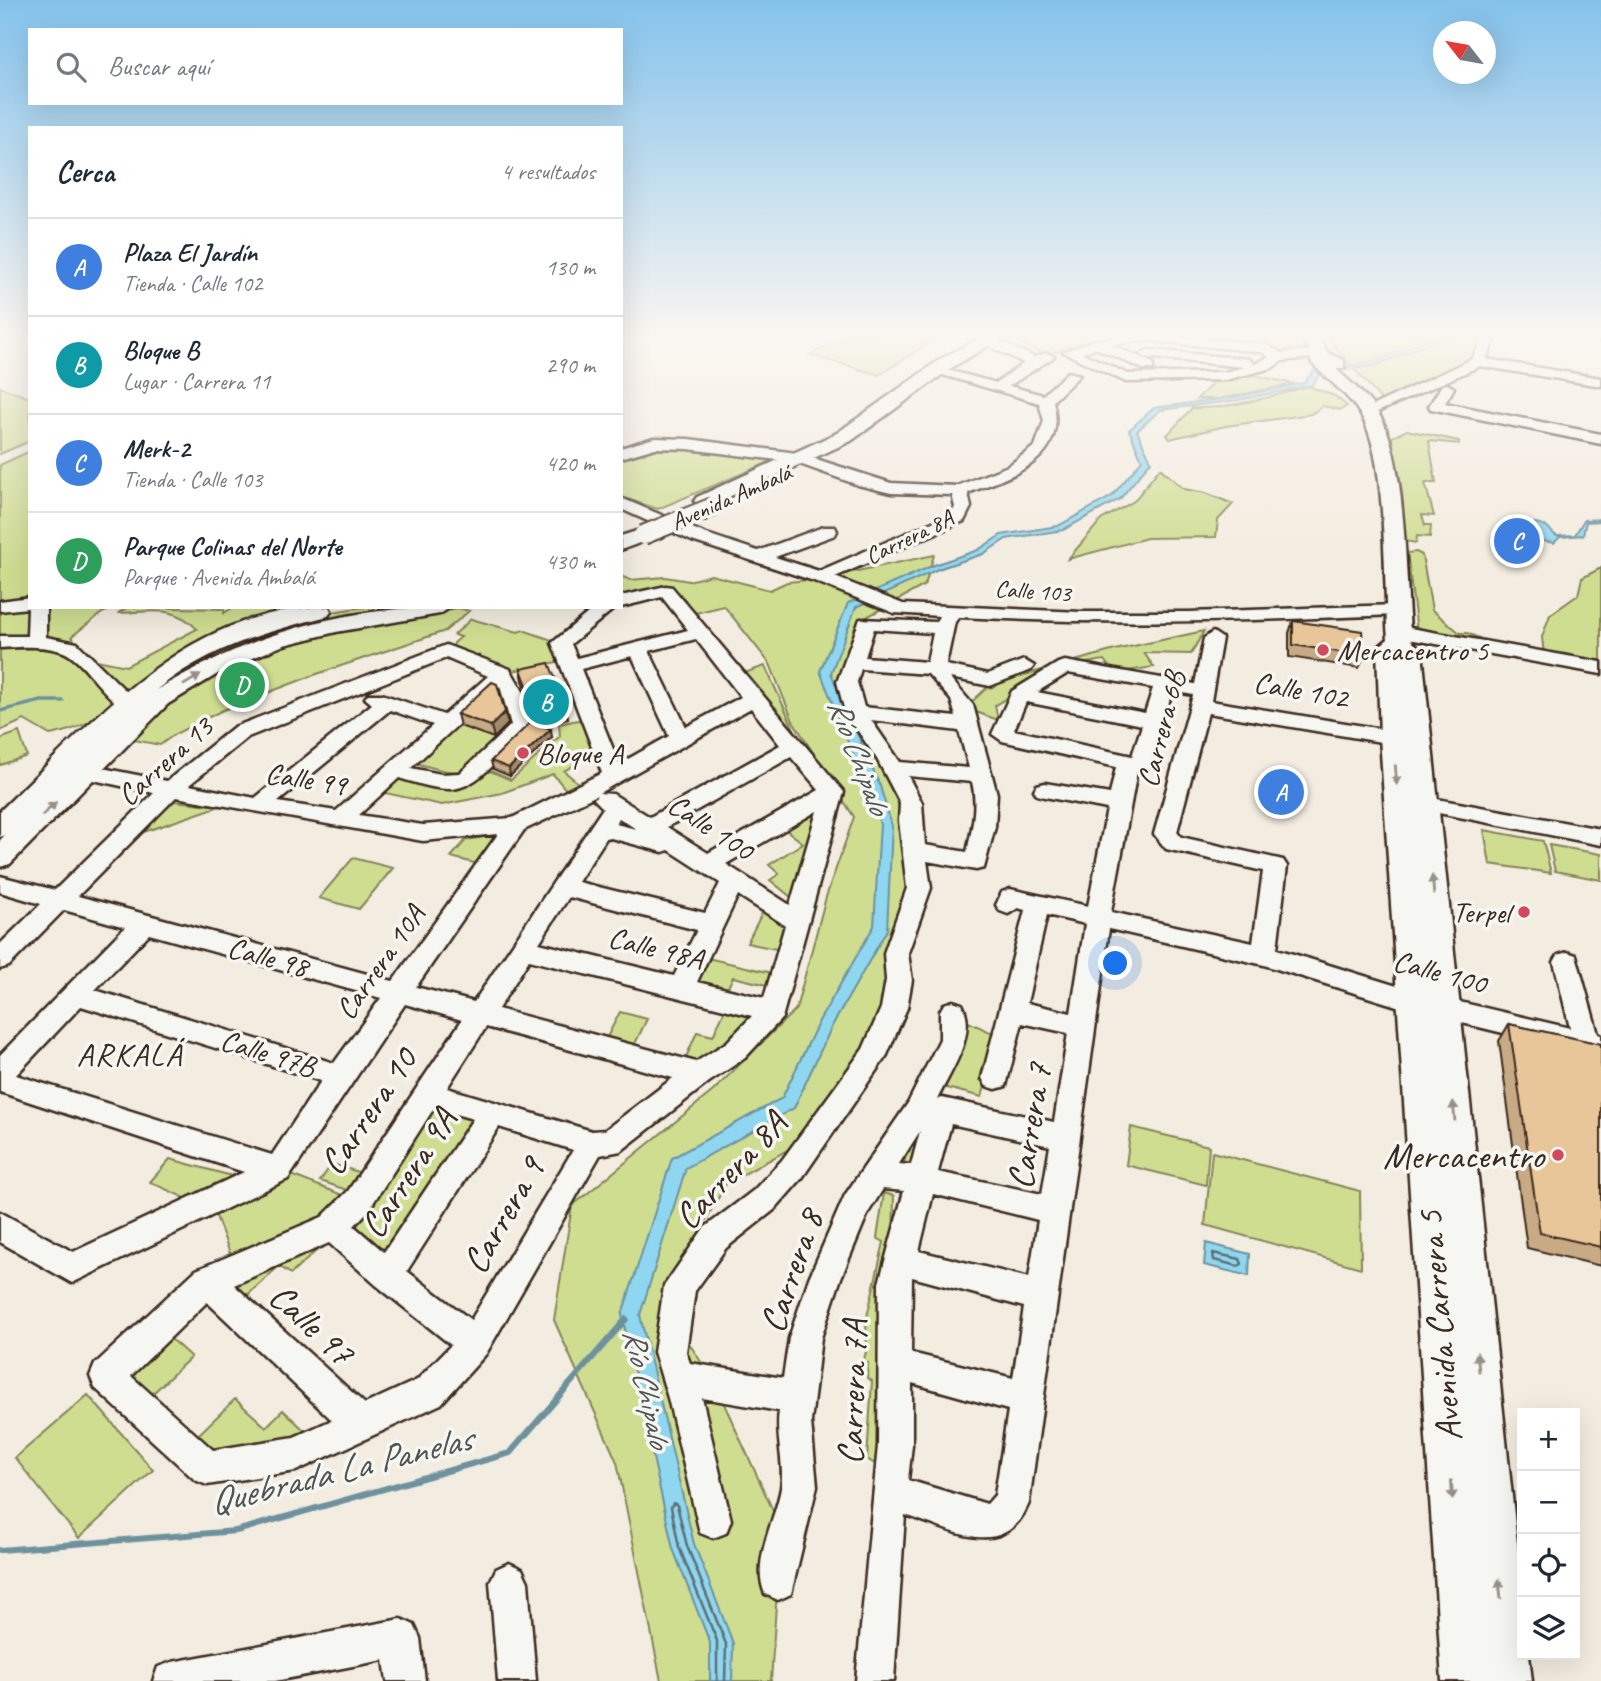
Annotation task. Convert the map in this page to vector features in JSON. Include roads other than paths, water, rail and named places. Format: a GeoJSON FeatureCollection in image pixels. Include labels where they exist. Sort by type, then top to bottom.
{"type":"FeatureCollection","features":[{"type":"Feature","properties":{"kind":"main road","name":"Avenida Ambalá"},"geometry":{"type":"LineString","coordinates":[[630,536],[835,446],[880,411]]}},
{"type":"Feature","properties":{"kind":"main road","name":"Avenida Carrera 5"},"geometry":{"type":"LineString","coordinates":[[1368,411],[1384,456],[1392,521],[1399,628],[1410,652],[1426,804],[1429,1005],[1466,1681]]}},
{"type":"Feature","properties":{"kind":"main road"},"geometry":{"type":"LineString","coordinates":[[0,827],[138,706],[185,658],[227,637],[278,620],[333,609]]}},
{"type":"Feature","properties":{"kind":"main road"},"geometry":{"type":"LineString","coordinates":[[0,857],[87,772],[138,706],[159,699],[218,664],[276,640],[335,625],[428,609]]}},
{"type":"Feature","properties":{"kind":"main road","name":"Avenida Carrera 5"},"geometry":{"type":"LineString","coordinates":[[1399,628],[1389,648],[1393,737],[1429,1005],[1508,1681]]}},
{"type":"Feature","properties":{"kind":"street","name":"Carrera 8A"},"geometry":{"type":"LineString","coordinates":[[820,577],[958,517],[963,506],[959,491],[1014,468],[1042,448],[1051,421],[1049,411]]}},
{"type":"Feature","properties":{"kind":"street"},"geometry":{"type":"LineString","coordinates":[[1463,411],[1601,439]]}},
{"type":"Feature","properties":{"kind":"street"},"geometry":{"type":"LineString","coordinates":[[623,452],[654,443],[672,443],[802,460],[864,482],[891,488],[959,491]]}},
{"type":"Feature","properties":{"kind":"street","name":"Calle 103"},"geometry":{"type":"LineString","coordinates":[[623,504],[681,530],[859,591],[900,609],[1081,618],[1188,618],[1399,628],[1601,668]]}},
{"type":"Feature","properties":{"kind":"street"},"geometry":{"type":"LineString","coordinates":[[758,557],[829,531]]}},
{"type":"Feature","properties":{"kind":"street"},"geometry":{"type":"LineString","coordinates":[[623,602],[666,591],[752,699],[833,792]]}},
{"type":"Feature","properties":{"kind":"street"},"geometry":{"type":"LineString","coordinates":[[0,606],[28,602]]}},
{"type":"Feature","properties":{"kind":"street"},"geometry":{"type":"LineString","coordinates":[[36,640],[37,609]]}},
{"type":"Feature","properties":{"kind":"street"},"geometry":{"type":"LineString","coordinates":[[604,609],[561,643],[613,775]]}},
{"type":"Feature","properties":{"kind":"street"},"geometry":{"type":"LineString","coordinates":[[944,628],[866,623],[847,682],[855,712],[892,768],[911,803],[910,821],[915,851],[976,862],[985,816],[986,794],[958,694],[940,679],[935,669],[946,620],[959,611]]}},
{"type":"Feature","properties":{"kind":"street"},"geometry":{"type":"LineString","coordinates":[[569,666],[701,632]]}},
{"type":"Feature","properties":{"kind":"street","name":"Carrera 6B"},"geometry":{"type":"LineString","coordinates":[[1213,638],[1202,698],[1165,834],[1174,843],[1276,866],[1264,955]]}},
{"type":"Feature","properties":{"kind":"street"},"geometry":{"type":"LineString","coordinates":[[0,642],[36,640],[70,647],[138,706]]}},
{"type":"Feature","properties":{"kind":"street"},"geometry":{"type":"LineString","coordinates":[[638,649],[681,739]]}},
{"type":"Feature","properties":{"kind":"street","name":"Carrera 13"},"geometry":{"type":"LineString","coordinates":[[0,959],[62,901],[172,788],[242,732],[446,651],[503,673]]}},
{"type":"Feature","properties":{"kind":"street"},"geometry":{"type":"LineString","coordinates":[[853,662],[935,669],[990,680],[1024,666]]}},
{"type":"Feature","properties":{"kind":"street","name":"Calle 102"},"geometry":{"type":"LineString","coordinates":[[1018,695],[1065,667],[1164,684],[1202,698],[1393,737]]}},
{"type":"Feature","properties":{"kind":"street"},"geometry":{"type":"LineString","coordinates":[[342,818],[445,722],[503,673],[510,681],[522,726],[459,783],[394,770]]}},
{"type":"Feature","properties":{"kind":"street","name":"Carrera 7"},"geometry":{"type":"LineString","coordinates":[[889,1492],[986,1522],[998,1518],[1011,1503],[1117,803],[1153,721],[1164,684]]}},
{"type":"Feature","properties":{"kind":"street"},"geometry":{"type":"LineString","coordinates":[[348,688],[445,722]]}},
{"type":"Feature","properties":{"kind":"street"},"geometry":{"type":"LineString","coordinates":[[1134,764],[1002,734],[1018,695],[1153,721]]}},
{"type":"Feature","properties":{"kind":"street","name":"Carrera 10A"},"geometry":{"type":"LineString","coordinates":[[278,1170],[340,1076],[516,825],[590,789],[752,699]]}},
{"type":"Feature","properties":{"kind":"street"},"geometry":{"type":"LineString","coordinates":[[259,806],[387,702]]}},
{"type":"Feature","properties":{"kind":"street"},"geometry":{"type":"LineString","coordinates":[[855,712],[967,725]]}},
{"type":"Feature","properties":{"kind":"street"},"geometry":{"type":"LineString","coordinates":[[650,827],[792,747]]}},
{"type":"Feature","properties":{"kind":"street"},"geometry":{"type":"LineString","coordinates":[[892,768],[981,776]]}},
{"type":"Feature","properties":{"kind":"street","name":"Calle 99"},"geometry":{"type":"LineString","coordinates":[[87,772],[259,806],[424,833],[516,825]]}},
{"type":"Feature","properties":{"kind":"street","name":"Calle 100"},"geometry":{"type":"LineString","coordinates":[[590,789],[796,920]]}},
{"type":"Feature","properties":{"kind":"street"},"geometry":{"type":"LineString","coordinates":[[1045,790],[1117,803]]}},
{"type":"Feature","properties":{"kind":"street"},"geometry":{"type":"LineString","coordinates":[[708,864],[833,792]]}},
{"type":"Feature","properties":{"kind":"street"},"geometry":{"type":"LineString","coordinates":[[428,1094],[592,1143],[611,1142],[699,1074],[736,1050],[774,1011],[796,920],[833,792]]}},
{"type":"Feature","properties":{"kind":"street"},"geometry":{"type":"LineString","coordinates":[[1426,804],[1544,820],[1593,832]]}},
{"type":"Feature","properties":{"kind":"street","name":"Carrera 10"},"geometry":{"type":"LineString","coordinates":[[107,1376],[207,1282],[333,1227],[358,1201],[616,806]]}},
{"type":"Feature","properties":{"kind":"street"},"geometry":{"type":"LineString","coordinates":[[602,828],[680,848]]}},
{"type":"Feature","properties":{"kind":"street","name":"Carrera 8A"},"geometry":{"type":"LineString","coordinates":[[713,1520],[670,1352],[680,1286],[715,1238],[764,1200],[792,1169],[874,1055],[894,1008],[899,980],[896,953],[919,888],[915,851]]}},
{"type":"Feature","properties":{"kind":"street"},"geometry":{"type":"LineString","coordinates":[[681,988],[733,881]]}},
{"type":"Feature","properties":{"kind":"street","name":"Calle 98"},"geometry":{"type":"LineString","coordinates":[[0,884],[699,1074]]}},
{"type":"Feature","properties":{"kind":"street"},"geometry":{"type":"LineString","coordinates":[[563,887],[711,924]]}},
{"type":"Feature","properties":{"kind":"street","name":"Calle 100"},"geometry":{"type":"LineString","coordinates":[[1008,905],[1010,898],[1264,955],[1429,1005],[1594,1044]]}},
{"type":"Feature","properties":{"kind":"street"},"geometry":{"type":"LineString","coordinates":[[996,1078],[1038,904]]}},
{"type":"Feature","properties":{"kind":"street"},"geometry":{"type":"LineString","coordinates":[[0,1073],[144,923]]}},
{"type":"Feature","properties":{"kind":"street","name":"Calle 98A"},"geometry":{"type":"LineString","coordinates":[[524,949],[774,1011]]}},
{"type":"Feature","properties":{"kind":"street"},"geometry":{"type":"LineString","coordinates":[[1567,962],[1594,1044]]}},
{"type":"Feature","properties":{"kind":"street","name":"Calle 97B"},"geometry":{"type":"LineString","coordinates":[[75,994],[340,1076]]}},
{"type":"Feature","properties":{"kind":"street"},"geometry":{"type":"LineString","coordinates":[[1012,1010],[1083,1026]]}},
{"type":"Feature","properties":{"kind":"street","name":"Carrera 8"},"geometry":{"type":"LineString","coordinates":[[778,1581],[789,1519],[799,1486],[794,1422],[805,1338],[825,1278],[856,1205],[918,1111],[953,1039],[953,1011]]}},
{"type":"Feature","properties":{"kind":"street"},"geometry":{"type":"LineString","coordinates":[[0,1081],[278,1170]]}},
{"type":"Feature","properties":{"kind":"street"},"geometry":{"type":"LineString","coordinates":[[942,1110],[1067,1136]]}},
{"type":"Feature","properties":{"kind":"street","name":"Carrera 7A"},"geometry":{"type":"LineString","coordinates":[[876,1681],[889,1492],[895,1445],[895,1283],[930,1181],[942,1110]]}},
{"type":"Feature","properties":{"kind":"street","name":"Carrera 9A"},"geometry":{"type":"LineString","coordinates":[[387,1275],[493,1113]]}},
{"type":"Feature","properties":{"kind":"street","name":"Carrera 9"},"geometry":{"type":"LineString","coordinates":[[107,1376],[207,1468],[296,1454],[362,1425],[429,1392],[475,1343],[592,1143]]}},
{"type":"Feature","properties":{"kind":"street"},"geometry":{"type":"LineString","coordinates":[[0,1226],[72,1268],[278,1170]]}},
{"type":"Feature","properties":{"kind":"street"},"geometry":{"type":"LineString","coordinates":[[877,1175],[930,1181],[1055,1210]]}},
{"type":"Feature","properties":{"kind":"street"},"geometry":{"type":"LineString","coordinates":[[333,1227],[387,1275],[475,1343]]}},
{"type":"Feature","properties":{"kind":"street"},"geometry":{"type":"LineString","coordinates":[[920,1265],[1042,1297]]}},
{"type":"Feature","properties":{"kind":"street","name":"Calle 97"},"geometry":{"type":"LineString","coordinates":[[207,1282],[362,1425]]}},
{"type":"Feature","properties":{"kind":"street"},"geometry":{"type":"LineString","coordinates":[[914,1368],[1026,1398]]}},
{"type":"Feature","properties":{"kind":"street"},"geometry":{"type":"LineString","coordinates":[[678,1378],[797,1397]]}},
{"type":"Feature","properties":{"kind":"street"},"geometry":{"type":"LineString","coordinates":[[509,1582],[517,1681]]}},
{"type":"Feature","properties":{"kind":"street"},"geometry":{"type":"LineString","coordinates":[[172,1681],[401,1638],[407,1681]]}},
{"type":"Feature","properties":{"kind":"water","name":"Río Chipalo"},"geometry":{"type":"Polygon","coordinates":[[[1150,411],[1158,411],[1137,431],[1151,461],[1120,499],[1063,530],[1006,539],[983,554],[938,569],[856,607],[831,673],[880,786],[892,826],[887,930],[832,1026],[794,1108],[686,1168],[640,1315],[694,1544],[733,1643],[732,1681],[710,1681],[710,1643],[673,1549],[622,1315],[672,1158],[782,1098],[819,1021],[874,926],[880,824],[820,671],[848,603],[934,565],[978,550],[1001,535],[1058,526],[1112,496],[1142,460],[1129,430],[1150,411]]]}},
{"type":"Feature","properties":{"kind":"water"},"geometry":{"type":"Polygon","coordinates":[[[1601,519],[1586,522],[1583,535],[1560,537],[1554,543],[1542,541],[1541,535],[1531,527],[1534,523],[1540,524],[1557,536],[1575,535],[1584,520],[1601,519]]]}},
{"type":"Feature","properties":{"kind":"water"},"geometry":{"type":"Polygon","coordinates":[[[1206,1243],[1250,1254],[1249,1276],[1204,1265],[1206,1243]]]}},
{"type":"Feature","properties":{"kind":"waterway"},"geometry":{"type":"LineString","coordinates":[[0,711],[41,701],[63,701]]}},
{"type":"Feature","properties":{"kind":"waterway","name":"Quebrada La Panelas"},"geometry":{"type":"LineString","coordinates":[[0,1550],[236,1531],[510,1453],[626,1319]]}},
{"type":"Feature","properties":{"kind":"place","name":"Merk-2"},"geometry":{"type":"Point","coordinates":[1517,541]}},
{"type":"Feature","properties":{"kind":"place","name":"Mercacentro 5"},"geometry":{"type":"Point","coordinates":[1323,650]}},
{"type":"Feature","properties":{"kind":"place","name":"Parque Colinas del Norte"},"geometry":{"type":"Point","coordinates":[242,685]}},
{"type":"Feature","properties":{"kind":"place","name":"Bloque B"},"geometry":{"type":"Point","coordinates":[546,702]}},
{"type":"Feature","properties":{"kind":"place","name":"Bloque A"},"geometry":{"type":"Point","coordinates":[523,753]}},
{"type":"Feature","properties":{"kind":"place","name":"Plaza El Jardín"},"geometry":{"type":"Point","coordinates":[1281,792]}},
{"type":"Feature","properties":{"kind":"place","name":"Terpel"},"geometry":{"type":"Point","coordinates":[1524,912]}},
{"type":"Feature","properties":{"kind":"place","name":"Mercacentro"},"geometry":{"type":"Point","coordinates":[1558,1155]}},
{"type":"Feature","properties":{"kind":"district","name":"ARKALÁ"},"geometry":{"type":"Point","coordinates":[130,1054]}}]}
